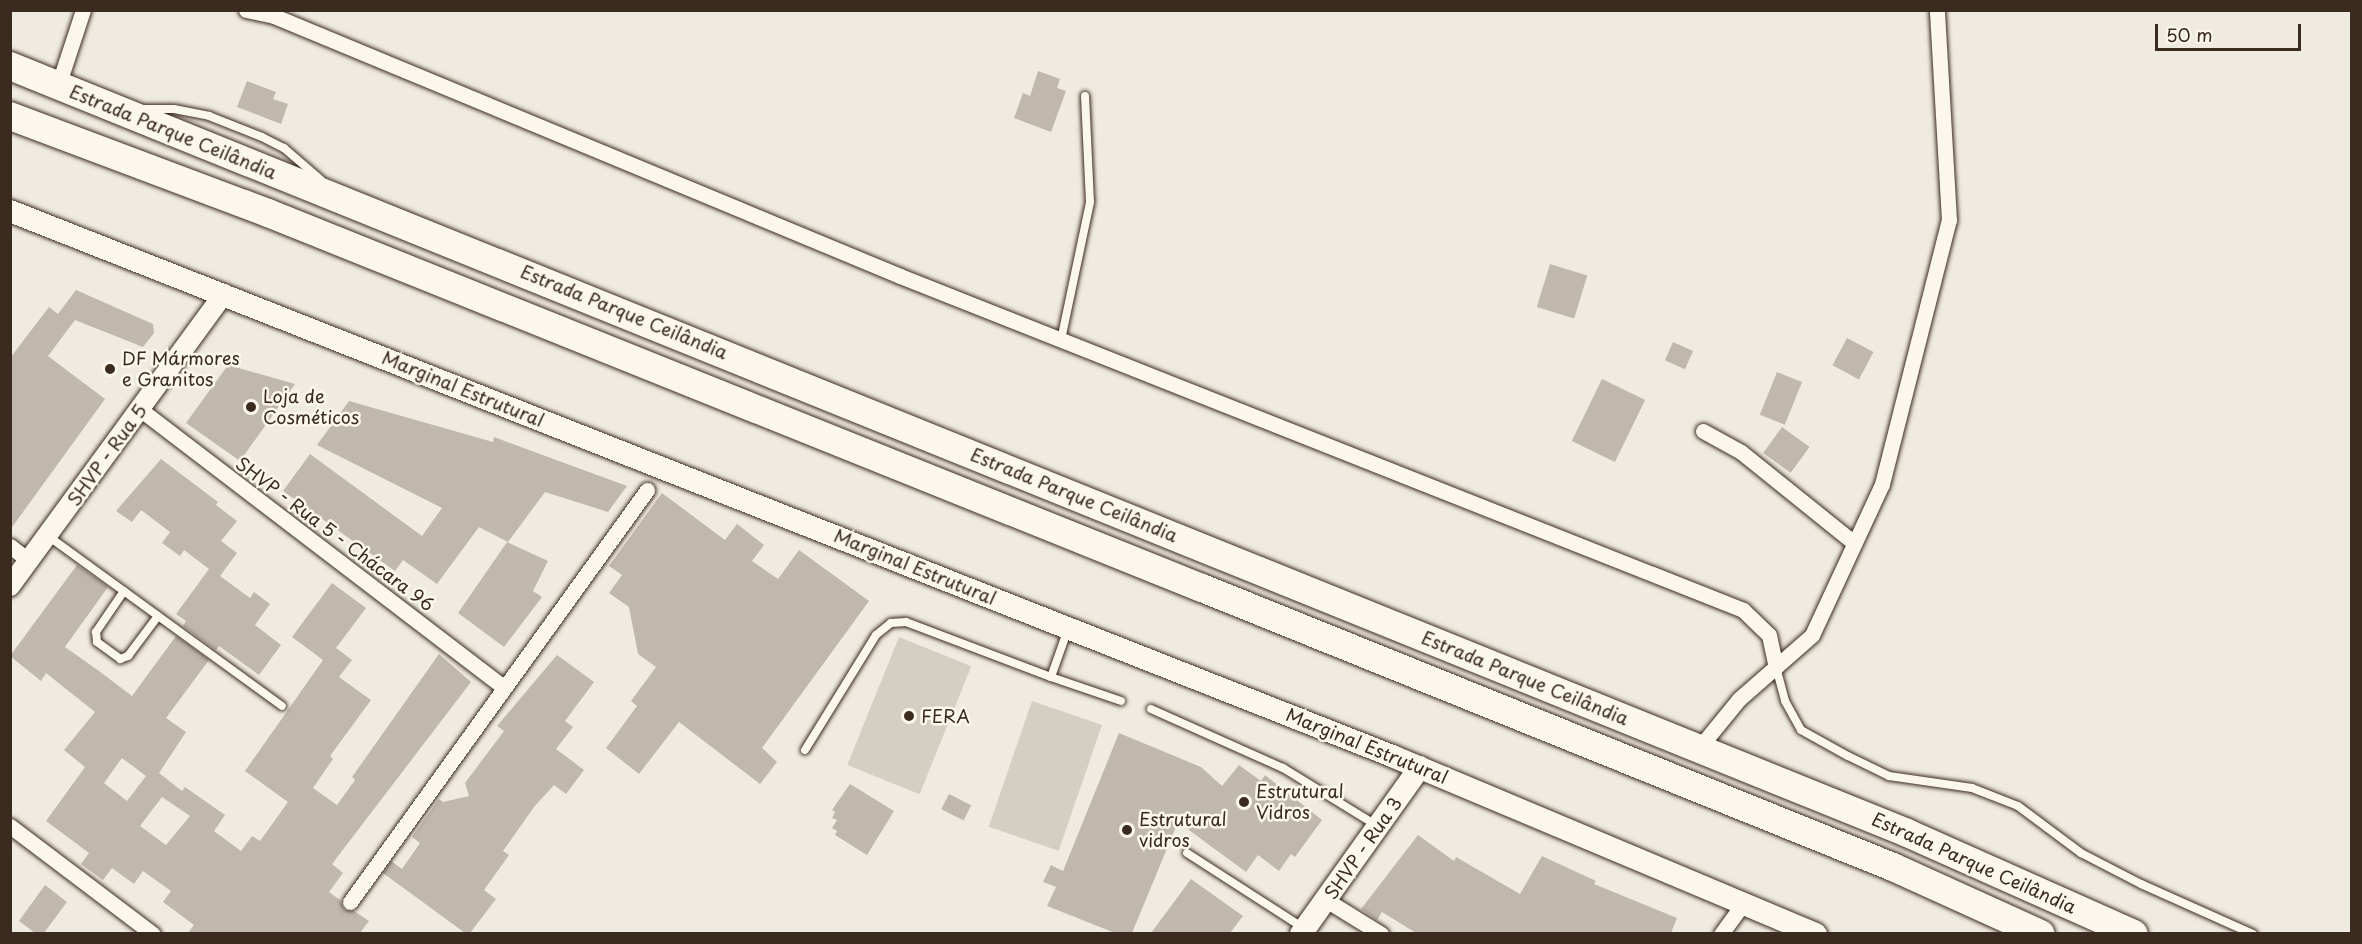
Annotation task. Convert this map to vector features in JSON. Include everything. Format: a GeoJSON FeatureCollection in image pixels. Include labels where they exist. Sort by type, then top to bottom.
{"type":"FeatureCollection","features":[{"type":"Feature","properties":{"kind":"highway","name":"Estrada Parque Ceilândia"},"geometry":{"type":"LineString","coordinates":[[10,66],[1699,748],[1907,833],[2134,933]]}},
{"type":"Feature","properties":{"kind":"highway","name":"Estrada Parque Ceilândia"},"geometry":{"type":"LineString","coordinates":[[10,116],[268,213],[1213,593],[1893,867],[2041,933]]}},
{"type":"Feature","properties":{"kind":"main road","name":"Marginal Estrutural"},"geometry":{"type":"LineString","coordinates":[[10,211],[1420,767],[1816,933]]}},
{"type":"Feature","properties":{"kind":"main road","name":"SHVP - Rua 3"},"geometry":{"type":"LineString","coordinates":[[1303,931],[1420,767]]}},
{"type":"Feature","properties":{"kind":"street"},"geometry":{"type":"LineString","coordinates":[[58,86],[83,10]]}},
{"type":"Feature","properties":{"kind":"street"},"geometry":{"type":"LineString","coordinates":[[246,10],[274,16],[1061,340],[1743,610],[1769,635],[1776,667]]}},
{"type":"Feature","properties":{"kind":"street"},"geometry":{"type":"LineString","coordinates":[[1699,748],[1739,699],[1812,635],[1882,484],[1949,220],[1937,10]]}},
{"type":"Feature","properties":{"kind":"street","name":"SHVP - Rua 5"},"geometry":{"type":"LineString","coordinates":[[10,586],[224,294]]}},
{"type":"Feature","properties":{"kind":"street","name":"SHVP - Rua 5 - Chácara 96"},"geometry":{"type":"LineString","coordinates":[[141,410],[504,688]]}},
{"type":"Feature","properties":{"kind":"street"},"geometry":{"type":"LineString","coordinates":[[1703,431],[1741,452],[1854,543]]}},
{"type":"Feature","properties":{"kind":"street"},"geometry":{"type":"LineString","coordinates":[[350,902],[647,490]]}},
{"type":"Feature","properties":{"kind":"street"},"geometry":{"type":"LineString","coordinates":[[10,546],[29,561]]}},
{"type":"Feature","properties":{"kind":"street"},"geometry":{"type":"LineString","coordinates":[[10,826],[153,933]]}},
{"type":"Feature","properties":{"kind":"street"},"geometry":{"type":"LineString","coordinates":[[1326,900],[1381,933]]}},
{"type":"Feature","properties":{"kind":"street"},"geometry":{"type":"LineString","coordinates":[[1721,933],[1744,902]]}},
{"type":"Feature","properties":{"kind":"lane"},"geometry":{"type":"LineString","coordinates":[[1061,340],[1090,202],[1085,96]]}},
{"type":"Feature","properties":{"kind":"lane"},"geometry":{"type":"LineString","coordinates":[[48,536],[282,706]]}},
{"type":"Feature","properties":{"kind":"lane"},"geometry":{"type":"LineString","coordinates":[[124,591],[96,632],[97,642],[120,659],[128,656],[158,615]]}},
{"type":"Feature","properties":{"kind":"lane"},"geometry":{"type":"LineString","coordinates":[[805,750],[876,635],[891,624],[906,622],[1120,701]]}},
{"type":"Feature","properties":{"kind":"lane"},"geometry":{"type":"LineString","coordinates":[[1051,677],[1068,628]]}},
{"type":"Feature","properties":{"kind":"lane"},"geometry":{"type":"LineString","coordinates":[[1776,667],[1785,701],[1802,730],[1848,756],[1889,776],[1972,788],[2019,806],[2081,853],[2141,884],[2253,933]]}},
{"type":"Feature","properties":{"kind":"lane"},"geometry":{"type":"LineString","coordinates":[[1151,709],[1283,768],[1378,827]]}},
{"type":"Feature","properties":{"kind":"lane"},"geometry":{"type":"LineString","coordinates":[[1187,853],[1303,931]]}},
{"type":"Feature","properties":{"kind":"shaded area","name":"FERA"},"geometry":{"type":"Polygon","coordinates":[[[899,637],[971,666],[920,794],[847,765],[899,637]]]}},
{"type":"Feature","properties":{"kind":"shaded area"},"geometry":{"type":"Polygon","coordinates":[[[1032,701],[1102,725],[1059,851],[989,827],[1032,701]]]}},
{"type":"Feature","properties":{"kind":"building"},"geometry":{"type":"Polygon","coordinates":[[[1038,71],[1060,79],[1057,88],[1066,91],[1051,132],[1014,118],[1023,93],[1030,96],[1038,71]]]}},
{"type":"Feature","properties":{"kind":"building"},"geometry":{"type":"Polygon","coordinates":[[[247,81],[276,92],[273,99],[288,104],[281,124],[237,107],[247,81]]]}},
{"type":"Feature","properties":{"kind":"building"},"geometry":{"type":"Polygon","coordinates":[[[1550,264],[1587,275],[1574,318],[1537,307],[1550,264]]]}},
{"type":"Feature","properties":{"kind":"building"},"geometry":{"type":"Polygon","coordinates":[[[76,290],[153,324],[154,333],[143,347],[75,320],[48,356],[105,399],[10,530],[10,358],[49,307],[58,314],[76,290]]]}},
{"type":"Feature","properties":{"kind":"building"},"geometry":{"type":"Polygon","coordinates":[[[1847,338],[1873,352],[1859,379],[1832,365],[1847,338]]]}},
{"type":"Feature","properties":{"kind":"building"},"geometry":{"type":"Polygon","coordinates":[[[1673,342],[1693,351],[1685,369],[1665,360],[1673,342]]]}},
{"type":"Feature","properties":{"kind":"building"},"geometry":{"type":"Polygon","coordinates":[[[228,365],[295,384],[240,461],[186,423],[228,365]]]}},
{"type":"Feature","properties":{"kind":"building"},"geometry":{"type":"Polygon","coordinates":[[[1777,372],[1802,382],[1785,425],[1760,415],[1777,372]]]}},
{"type":"Feature","properties":{"kind":"building"},"geometry":{"type":"Polygon","coordinates":[[[1602,379],[1645,400],[1615,462],[1572,441],[1602,379]]]}},
{"type":"Feature","properties":{"kind":"building"},"geometry":{"type":"Polygon","coordinates":[[[349,401],[493,442],[494,437],[627,486],[608,512],[545,492],[508,542],[479,527],[437,584],[403,560],[395,571],[283,491],[310,454],[422,536],[442,508],[317,445],[349,401]]]}},
{"type":"Feature","properties":{"kind":"building"},"geometry":{"type":"Polygon","coordinates":[[[1782,427],[1810,447],[1791,473],[1763,453],[1782,427]]]}},
{"type":"Feature","properties":{"kind":"building"},"geometry":{"type":"Polygon","coordinates":[[[161,459],[218,502],[216,505],[237,521],[221,541],[237,553],[220,576],[250,598],[254,592],[270,604],[255,625],[281,645],[259,675],[219,646],[216,650],[183,626],[186,621],[176,614],[209,569],[184,550],[180,556],[162,543],[170,532],[141,510],[132,522],[116,511],[161,459]]]}},
{"type":"Feature","properties":{"kind":"building"},"geometry":{"type":"Polygon","coordinates":[[[662,493],[725,540],[737,524],[764,545],[752,561],[778,579],[799,550],[869,601],[762,748],[777,762],[760,784],[679,722],[639,774],[606,748],[637,706],[631,701],[656,667],[638,654],[629,607],[609,593],[622,575],[609,566],[662,493]]]}},
{"type":"Feature","properties":{"kind":"building"},"geometry":{"type":"Polygon","coordinates":[[[507,542],[548,561],[533,591],[542,597],[504,647],[458,613],[507,542]]]}},
{"type":"Feature","properties":{"kind":"building"},"geometry":{"type":"Polygon","coordinates":[[[77,565],[108,587],[65,647],[132,696],[176,636],[209,660],[166,718],[186,732],[159,773],[182,791],[185,787],[225,815],[214,831],[241,851],[252,836],[260,841],[288,802],[245,771],[323,660],[292,637],[332,583],[366,608],[336,648],[352,660],[339,677],[371,700],[330,756],[333,759],[313,788],[337,805],[355,780],[352,777],[439,654],[471,682],[332,864],[343,873],[329,892],[340,900],[344,910],[354,911],[369,921],[360,933],[188,933],[194,925],[163,902],[171,891],[143,871],[134,884],[112,868],[103,880],[81,864],[89,853],[46,821],[85,767],[64,750],[95,712],[46,673],[41,681],[10,656],[77,565]],[[122,758],[104,783],[127,801],[146,776],[122,758]],[[162,797],[140,826],[166,845],[190,816],[162,797]]]}},
{"type":"Feature","properties":{"kind":"building"},"geometry":{"type":"Polygon","coordinates":[[[557,655],[594,682],[565,721],[573,727],[556,749],[584,770],[566,794],[554,785],[534,807],[503,851],[509,855],[484,890],[496,899],[470,933],[465,933],[383,873],[391,861],[402,869],[420,843],[412,837],[439,799],[443,802],[469,796],[465,783],[504,731],[497,726],[557,655]]]}},
{"type":"Feature","properties":{"kind":"building"},"geometry":{"type":"Polygon","coordinates":[[[1119,733],[1201,767],[1222,786],[1239,765],[1261,781],[1265,775],[1322,820],[1295,857],[1291,854],[1279,871],[1258,855],[1246,872],[1178,822],[1132,933],[1115,933],[1047,906],[1056,887],[1043,882],[1051,865],[1063,871],[1119,733]]]}},
{"type":"Feature","properties":{"kind":"building"},"geometry":{"type":"Polygon","coordinates":[[[850,784],[894,811],[867,855],[835,835],[837,831],[832,828],[837,820],[832,818],[835,812],[832,810],[850,784]]]}},
{"type":"Feature","properties":{"kind":"building"},"geometry":{"type":"Polygon","coordinates":[[[949,794],[971,805],[964,820],[941,809],[949,794]]]}},
{"type":"Feature","properties":{"kind":"building"},"geometry":{"type":"Polygon","coordinates":[[[1418,835],[1454,861],[1456,857],[1520,894],[1542,856],[1596,881],[1594,884],[1677,918],[1671,933],[1416,933],[1382,912],[1377,920],[1361,909],[1418,835]]]}},
{"type":"Feature","properties":{"kind":"building"},"geometry":{"type":"Polygon","coordinates":[[[1191,879],[1243,916],[1230,933],[1151,933],[1191,879]]]}},
{"type":"Feature","properties":{"kind":"building"},"geometry":{"type":"Polygon","coordinates":[[[45,885],[67,902],[44,933],[35,933],[19,921],[45,885]]]}},
{"type":"Feature","properties":{"kind":"place","name":"DF Mármores e Granitos"},"geometry":{"type":"Point","coordinates":[110,369]}},
{"type":"Feature","properties":{"kind":"place","name":"Loja de Cosméticos"},"geometry":{"type":"Point","coordinates":[251,407]}},
{"type":"Feature","properties":{"kind":"place","name":"FERA"},"geometry":{"type":"Point","coordinates":[909,716]}},
{"type":"Feature","properties":{"kind":"place","name":"Estrutural Vidros"},"geometry":{"type":"Point","coordinates":[1244,802]}},
{"type":"Feature","properties":{"kind":"place","name":"Estrutural vidros"},"geometry":{"type":"Point","coordinates":[1127,830]}}]}
